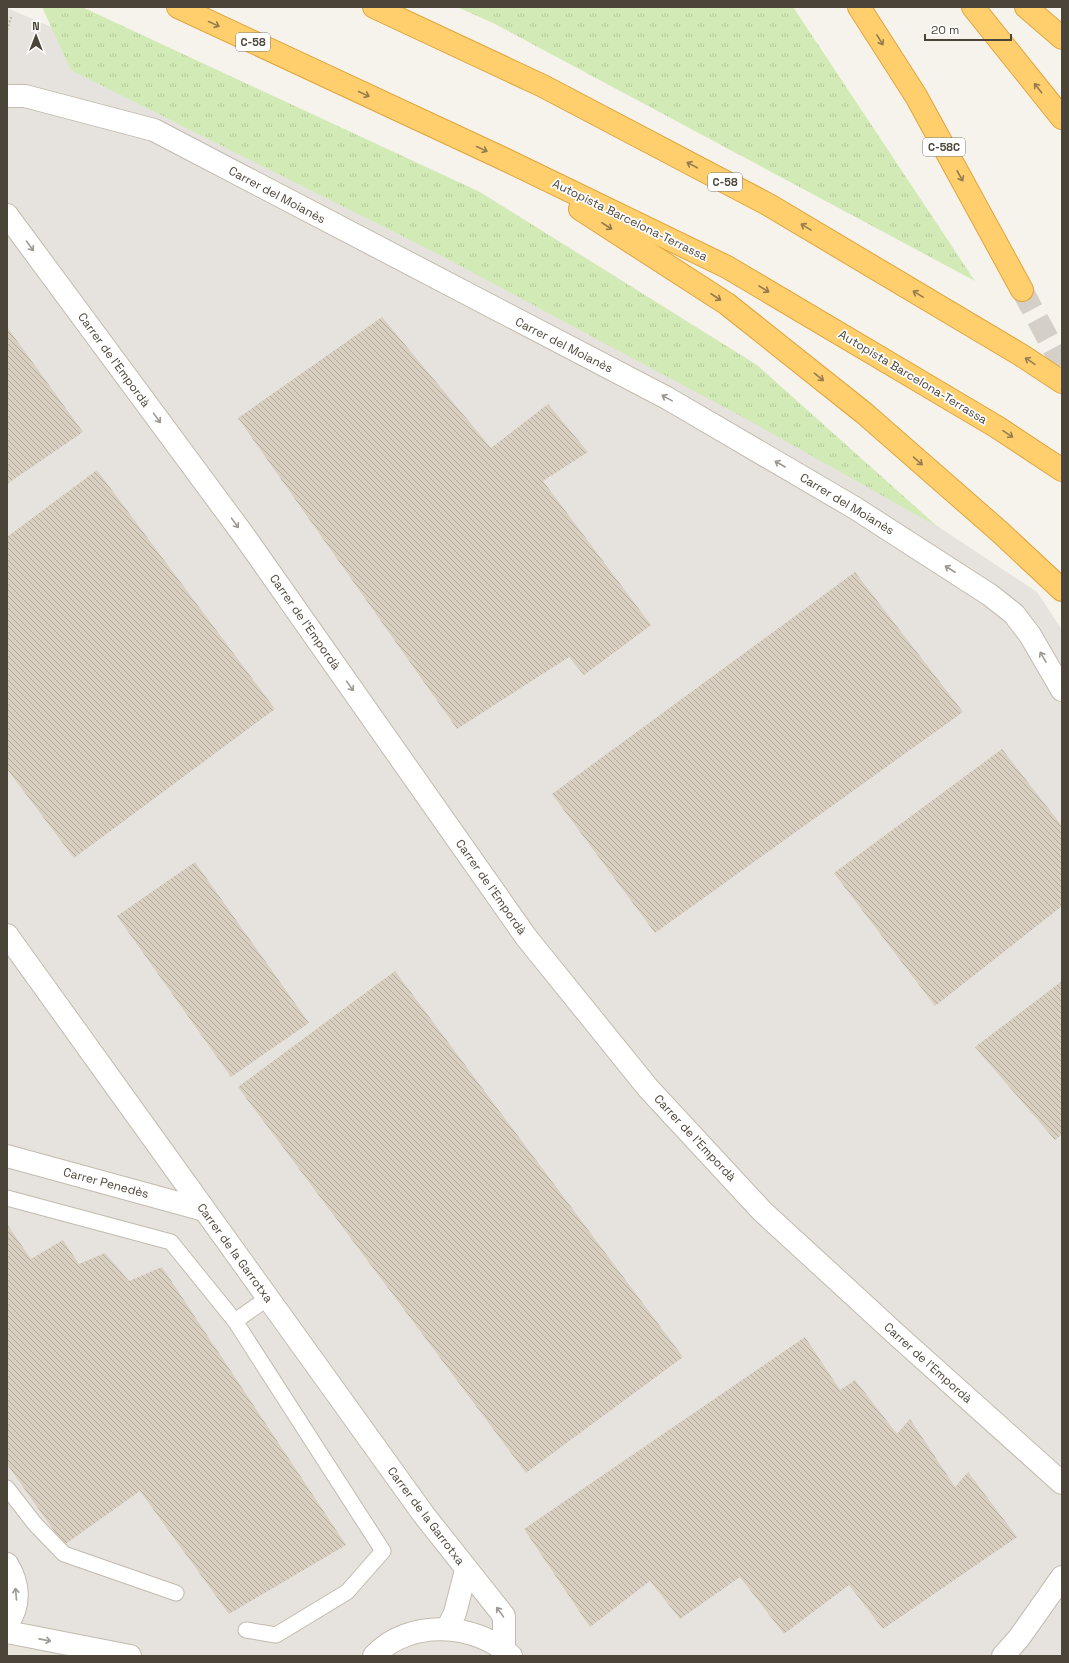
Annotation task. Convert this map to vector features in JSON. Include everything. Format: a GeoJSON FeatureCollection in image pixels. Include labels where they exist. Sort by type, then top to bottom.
{"type":"FeatureCollection","features":[{"type":"Feature","properties":{"kind":"highway","name":"Autopista Barcelona-Terrassa"},"geometry":{"type":"LineString","coordinates":[[178,7],[504,159],[727,267],[990,423],[1062,470]]}},
{"type":"Feature","properties":{"kind":"highway","name":"C-58"},"geometry":{"type":"LineString","coordinates":[[374,7],[543,86],[769,205],[1022,355],[1062,382]]}},
{"type":"Feature","properties":{"kind":"highway","name":"C-58C"},"geometry":{"type":"LineString","coordinates":[[859,7],[916,96],[1022,290]]}},
{"type":"Feature","properties":{"kind":"highway"},"geometry":{"type":"LineString","coordinates":[[973,7],[1062,118]]}},
{"type":"Feature","properties":{"kind":"highway"},"geometry":{"type":"LineString","coordinates":[[1026,7],[1062,38]]}},
{"type":"Feature","properties":{"kind":"highway"},"geometry":{"type":"LineString","coordinates":[[504,159],[727,304],[864,413],[1000,532],[1062,590]]}},
{"type":"Feature","properties":{"kind":"street","name":"Carrer del Moianès"},"geometry":{"type":"LineString","coordinates":[[7,96],[25,96],[154,130],[667,398],[855,508],[990,595],[1014,614],[1030,635],[1062,690]]}},
{"type":"Feature","properties":{"kind":"street","name":"Carrer de l'Empordà"},"geometry":{"type":"LineString","coordinates":[[7,215],[245,537],[526,937],[648,1088],[762,1211],[898,1336],[1062,1483]]}},
{"type":"Feature","properties":{"kind":"street","name":"Carrer de la Garrotxa"},"geometry":{"type":"LineString","coordinates":[[7,935],[424,1515],[466,1570],[504,1616],[507,1653]]}},
{"type":"Feature","properties":{"kind":"street","name":"Carrer Penedès"},"geometry":{"type":"LineString","coordinates":[[7,1156],[204,1210]]}},
{"type":"Feature","properties":{"kind":"street"},"geometry":{"type":"LineString","coordinates":[[7,1564],[16,1587],[17,1604],[14,1614],[7,1624]]}},
{"type":"Feature","properties":{"kind":"street"},"geometry":{"type":"LineString","coordinates":[[447,1629],[455,1613],[466,1570]]}},
{"type":"Feature","properties":{"kind":"street"},"geometry":{"type":"LineString","coordinates":[[1003,1656],[1019,1638],[1062,1577]]}},
{"type":"Feature","properties":{"kind":"street"},"geometry":{"type":"LineString","coordinates":[[374,1656],[398,1639],[422,1631],[447,1629],[477,1634],[507,1653]]}},
{"type":"Feature","properties":{"kind":"street"},"geometry":{"type":"LineString","coordinates":[[7,1632],[130,1656]]}},
{"type":"Feature","properties":{"kind":"lane"},"geometry":{"type":"LineString","coordinates":[[7,1198],[171,1242],[235,1321],[383,1551],[347,1592],[276,1635],[246,1630]]}},
{"type":"Feature","properties":{"kind":"lane"},"geometry":{"type":"LineString","coordinates":[[235,1321],[268,1298]]}},
{"type":"Feature","properties":{"kind":"lane"},"geometry":{"type":"LineString","coordinates":[[7,1488],[35,1524],[64,1554],[176,1593]]}},
{"type":"Feature","properties":{"kind":"path"},"geometry":{"type":"LineString","coordinates":[[7,30],[11,17]]}},
{"type":"Feature","properties":{"kind":"shaded area"},"geometry":{"type":"Polygon","coordinates":[[[7,8],[277,124],[845,465],[1037,592],[1062,630],[1062,1656],[143,1656],[7,1624],[7,8]]]}},
{"type":"Feature","properties":{"kind":"shaded area"},"geometry":{"type":"Polygon","coordinates":[[[7,1624],[10,1624],[143,1656],[7,1656],[7,1624]]]}},
{"type":"Feature","properties":{"kind":"green space"},"geometry":{"type":"Polygon","coordinates":[[[42,7],[82,7],[480,192],[757,365],[938,527],[752,422],[440,255],[71,70],[42,7]]]}},
{"type":"Feature","properties":{"kind":"green space"},"geometry":{"type":"Polygon","coordinates":[[[457,7],[793,7],[975,281],[493,23],[457,7]]]}},
{"type":"Feature","properties":{"kind":"building"},"geometry":{"type":"Polygon","coordinates":[[[382,317],[491,448],[548,404],[588,452],[543,481],[651,625],[584,675],[569,657],[457,729],[238,418],[382,317]]]}},
{"type":"Feature","properties":{"kind":"building"},"geometry":{"type":"Polygon","coordinates":[[[7,327],[83,432],[7,484],[7,327]]]}},
{"type":"Feature","properties":{"kind":"building"},"geometry":{"type":"Polygon","coordinates":[[[97,470],[275,709],[74,858],[7,769],[7,537],[97,470]]]}},
{"type":"Feature","properties":{"kind":"building"},"geometry":{"type":"Polygon","coordinates":[[[855,572],[963,712],[655,933],[552,794],[855,572]]]}},
{"type":"Feature","properties":{"kind":"building"},"geometry":{"type":"Polygon","coordinates":[[[1002,749],[1062,826],[1062,906],[935,1006],[834,873],[1002,749]]]}},
{"type":"Feature","properties":{"kind":"building"},"geometry":{"type":"Polygon","coordinates":[[[195,862],[309,1023],[231,1077],[117,916],[195,862]]]}},
{"type":"Feature","properties":{"kind":"building"},"geometry":{"type":"Polygon","coordinates":[[[395,971],[683,1357],[526,1473],[238,1087],[395,971]]]}},
{"type":"Feature","properties":{"kind":"building"},"geometry":{"type":"Polygon","coordinates":[[[1062,981],[1062,1134],[1055,1140],[975,1047],[1062,981]]]}},
{"type":"Feature","properties":{"kind":"building"},"geometry":{"type":"Polygon","coordinates":[[[7,1224],[31,1259],[63,1240],[79,1264],[105,1253],[129,1281],[162,1267],[346,1545],[229,1614],[140,1491],[64,1545],[7,1464],[7,1224]]]}},
{"type":"Feature","properties":{"kind":"building"},"geometry":{"type":"Polygon","coordinates":[[[805,1337],[840,1390],[855,1380],[897,1434],[910,1419],[955,1487],[968,1472],[1017,1537],[883,1629],[849,1585],[784,1634],[740,1577],[680,1619],[650,1581],[590,1627],[524,1529],[805,1337]]]}},
{"type":"Feature","properties":{"kind":"tunnel"},"geometry":{"type":"LineString","coordinates":[[1022,290],[1062,365]]}}]}
